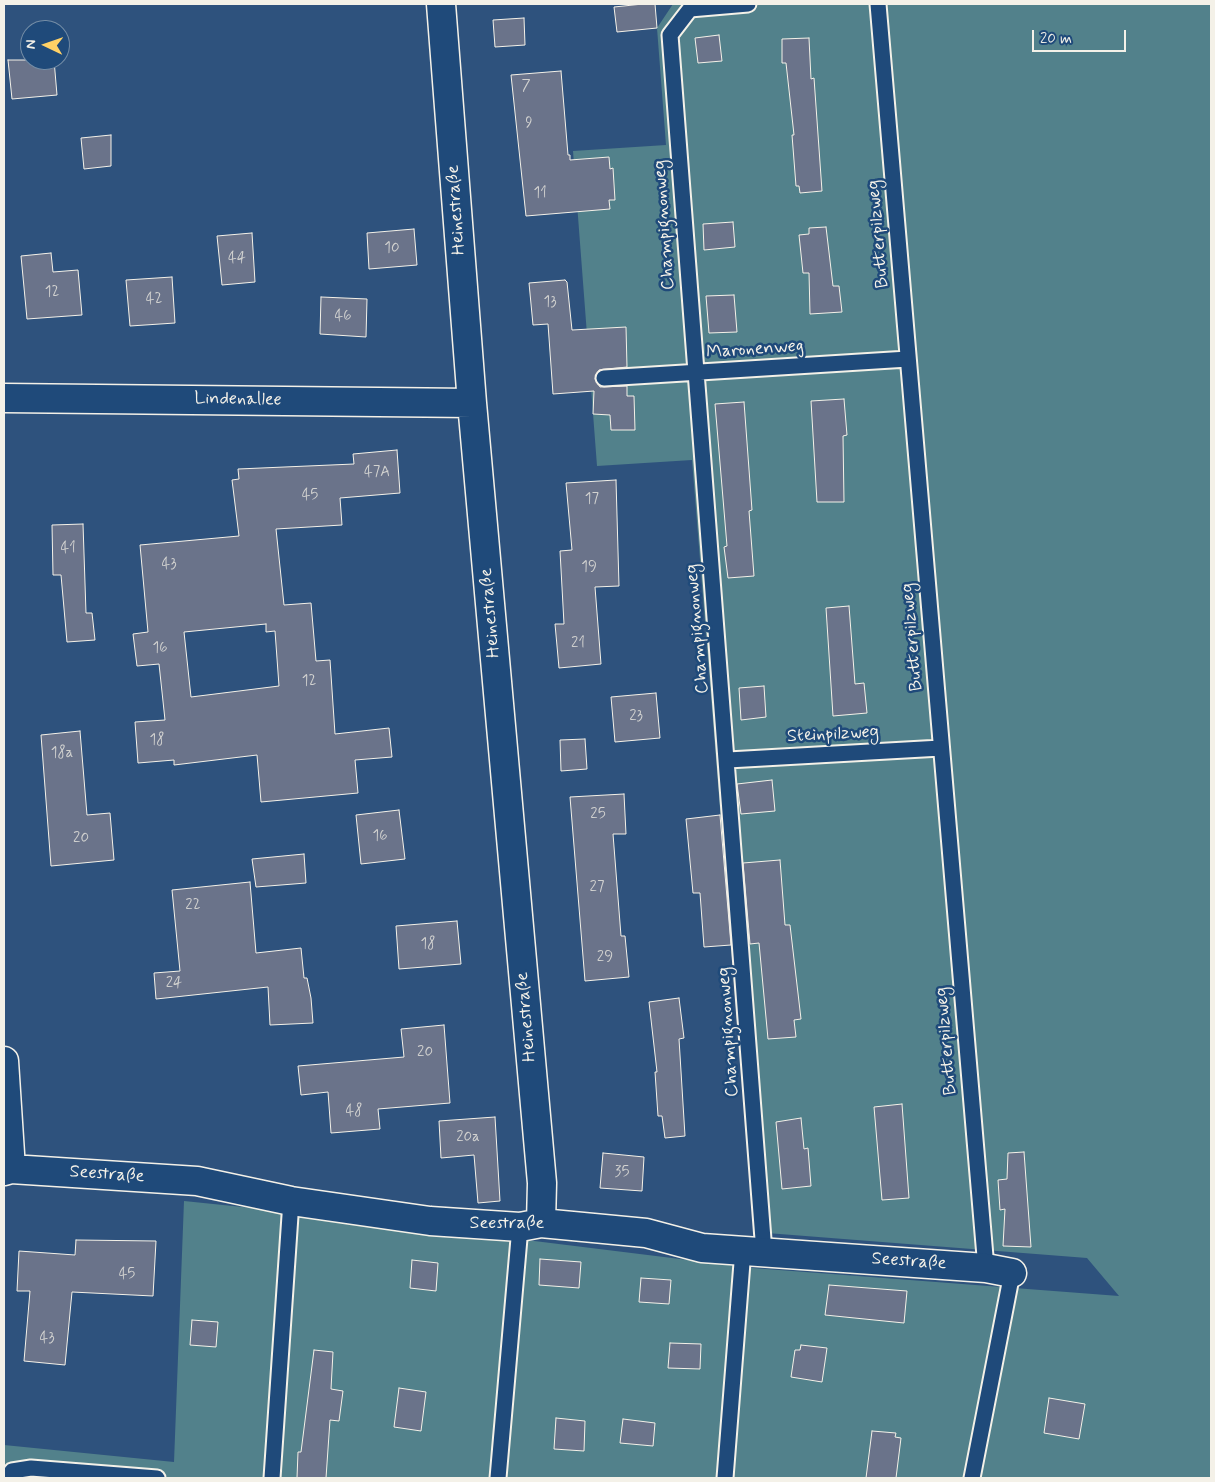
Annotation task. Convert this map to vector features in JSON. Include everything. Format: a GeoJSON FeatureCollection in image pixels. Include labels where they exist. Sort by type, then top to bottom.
{"type":"FeatureCollection","features":[{"type":"Feature","properties":{"kind":"street","name":"Heinestraße"},"geometry":{"type":"LineString","coordinates":[[442,4],[472,403],[542,1183],[530,1225]]}},
{"type":"Feature","properties":{"kind":"street","name":"Lindenallee"},"geometry":{"type":"LineString","coordinates":[[4,398],[472,403]]}},
{"type":"Feature","properties":{"kind":"street"},"geometry":{"type":"LineString","coordinates":[[4,1061],[8,1170]]}},
{"type":"Feature","properties":{"kind":"street","name":"Seestraße"},"geometry":{"type":"LineString","coordinates":[[8,1170],[197,1181],[291,1201],[430,1221],[530,1225],[646,1233],[702,1248],[999,1270]]}},
{"type":"Feature","properties":{"kind":"lane","name":"Champignonweg"},"geometry":{"type":"LineString","coordinates":[[725,1478],[754,1251],[728,760],[695,373],[670,35],[690,9],[748,4]]}},
{"type":"Feature","properties":{"kind":"lane","name":"Butterpilzweg"},"geometry":{"type":"LineString","coordinates":[[878,4],[941,748],[999,1270],[972,1478]]}},
{"type":"Feature","properties":{"kind":"lane","name":"Maronenweg"},"geometry":{"type":"LineString","coordinates":[[604,378],[908,358]]}},
{"type":"Feature","properties":{"kind":"lane","name":"Steinpilzweg"},"geometry":{"type":"LineString","coordinates":[[728,760],[941,748]]}},
{"type":"Feature","properties":{"kind":"lane"},"geometry":{"type":"LineString","coordinates":[[272,1478],[291,1201]]}},
{"type":"Feature","properties":{"kind":"lane"},"geometry":{"type":"LineString","coordinates":[[498,1478],[530,1225]]}},
{"type":"Feature","properties":{"kind":"lane"},"geometry":{"type":"LineString","coordinates":[[7,1478],[12,1471],[31,1468],[157,1478]]}},
{"type":"Feature","properties":{"kind":"green space"},"geometry":{"type":"Polygon","coordinates":[[[673,4],[1211,4],[1211,1478],[4,1478],[4,1445],[174,1462],[184,1201],[340,1217],[753,1268],[1119,1296],[1087,1258],[754,1232],[692,460],[597,466],[573,151],[666,145],[657,28],[673,4]]]}},
{"type":"Feature","properties":{"kind":"building"},"geometry":{"type":"Polygon","coordinates":[[[655,4],[657,28],[617,32],[614,7],[655,4]]]}},
{"type":"Feature","properties":{"kind":"building"},"geometry":{"type":"Polygon","coordinates":[[[524,18],[525,45],[495,47],[493,20],[524,18]]]}},
{"type":"Feature","properties":{"kind":"building"},"geometry":{"type":"Polygon","coordinates":[[[719,35],[722,61],[698,63],[695,38],[719,35]]]}},
{"type":"Feature","properties":{"kind":"building"},"geometry":{"type":"Polygon","coordinates":[[[809,38],[811,79],[814,78],[822,191],[800,193],[799,186],[796,186],[792,135],[794,135],[786,63],[782,63],[782,39],[809,38]]]}},
{"type":"Feature","properties":{"kind":"building"},"geometry":{"type":"Polygon","coordinates":[[[8,60],[20,60],[20,70],[55,70],[57,95],[12,99],[8,60]]]}},
{"type":"Feature","properties":{"kind":"building"},"geometry":{"type":"Polygon","coordinates":[[[561,71],[570,160],[609,157],[610,169],[613,168],[615,200],[609,200],[610,209],[526,216],[511,75],[561,71]]]}},
{"type":"Feature","properties":{"kind":"building"},"geometry":{"type":"Polygon","coordinates":[[[111,135],[111,166],[84,169],[81,138],[111,135]]]}},
{"type":"Feature","properties":{"kind":"building"},"geometry":{"type":"Polygon","coordinates":[[[733,222],[735,247],[704,250],[703,224],[733,222]]]}},
{"type":"Feature","properties":{"kind":"building"},"geometry":{"type":"Polygon","coordinates":[[[826,227],[833,286],[839,286],[842,312],[810,314],[809,273],[803,273],[799,235],[809,234],[809,228],[826,227]]]}},
{"type":"Feature","properties":{"kind":"building"},"geometry":{"type":"Polygon","coordinates":[[[414,229],[417,265],[369,269],[367,233],[414,229]]]}},
{"type":"Feature","properties":{"kind":"building"},"geometry":{"type":"Polygon","coordinates":[[[252,233],[255,282],[222,285],[217,236],[252,233]]]}},
{"type":"Feature","properties":{"kind":"building"},"geometry":{"type":"Polygon","coordinates":[[[51,253],[53,272],[78,270],[82,315],[27,319],[21,256],[51,253]]]}},
{"type":"Feature","properties":{"kind":"building"},"geometry":{"type":"Polygon","coordinates":[[[172,277],[175,323],[130,326],[126,280],[172,277]]]}},
{"type":"Feature","properties":{"kind":"building"},"geometry":{"type":"Polygon","coordinates":[[[565,280],[567,282],[572,330],[626,327],[627,367],[599,370],[595,379],[600,387],[627,386],[627,396],[634,396],[635,430],[611,430],[610,415],[593,414],[594,391],[553,394],[548,324],[533,325],[529,283],[565,280]]]}},
{"type":"Feature","properties":{"kind":"building"},"geometry":{"type":"Polygon","coordinates":[[[734,295],[737,332],[709,333],[706,296],[734,295]]]}},
{"type":"Feature","properties":{"kind":"building"},"geometry":{"type":"Polygon","coordinates":[[[321,297],[367,299],[366,337],[320,334],[321,297]]]}},
{"type":"Feature","properties":{"kind":"building"},"geometry":{"type":"Polygon","coordinates":[[[844,399],[847,435],[843,436],[844,502],[817,502],[811,401],[844,399]]]}},
{"type":"Feature","properties":{"kind":"building"},"geometry":{"type":"Polygon","coordinates":[[[744,402],[752,510],[749,511],[754,576],[728,578],[724,547],[727,546],[715,404],[744,402]]]}},
{"type":"Feature","properties":{"kind":"building"},"geometry":{"type":"Polygon","coordinates":[[[397,450],[400,493],[340,498],[342,525],[276,529],[284,605],[311,603],[316,661],[330,660],[335,734],[389,728],[392,757],[355,760],[358,793],[261,802],[257,755],[174,765],[174,760],[138,763],[135,722],[165,720],[159,664],[137,666],[133,634],[148,632],[140,545],[239,536],[232,480],[239,479],[238,469],[354,464],[353,454],[397,450]],[[266,624],[184,632],[191,697],[279,686],[275,631],[266,632],[266,624]]]}},
{"type":"Feature","properties":{"kind":"building"},"geometry":{"type":"Polygon","coordinates":[[[616,480],[619,586],[595,587],[601,664],[559,668],[555,624],[564,624],[560,551],[572,550],[566,483],[616,480]]]}},
{"type":"Feature","properties":{"kind":"building"},"geometry":{"type":"Polygon","coordinates":[[[83,524],[86,613],[92,613],[95,640],[67,642],[61,575],[53,575],[52,525],[83,524]]]}},
{"type":"Feature","properties":{"kind":"building"},"geometry":{"type":"Polygon","coordinates":[[[849,606],[855,684],[864,683],[867,713],[833,716],[826,608],[849,606]]]}},
{"type":"Feature","properties":{"kind":"building"},"geometry":{"type":"Polygon","coordinates":[[[764,686],[766,717],[741,720],[739,688],[764,686]]]}},
{"type":"Feature","properties":{"kind":"building"},"geometry":{"type":"Polygon","coordinates":[[[656,693],[660,738],[615,742],[611,697],[656,693]]]}},
{"type":"Feature","properties":{"kind":"building"},"geometry":{"type":"Polygon","coordinates":[[[80,731],[87,815],[110,813],[114,860],[51,866],[41,735],[80,731]]]}},
{"type":"Feature","properties":{"kind":"building"},"geometry":{"type":"Polygon","coordinates":[[[585,739],[587,769],[561,771],[560,740],[585,739]]]}},
{"type":"Feature","properties":{"kind":"building"},"geometry":{"type":"Polygon","coordinates":[[[772,780],[775,811],[741,814],[737,784],[772,780]]]}},
{"type":"Feature","properties":{"kind":"building"},"geometry":{"type":"Polygon","coordinates":[[[624,794],[626,834],[613,834],[621,936],[625,936],[629,977],[585,981],[570,797],[624,794]]]}},
{"type":"Feature","properties":{"kind":"building"},"geometry":{"type":"Polygon","coordinates":[[[399,810],[405,859],[361,864],[356,815],[399,810]]]}},
{"type":"Feature","properties":{"kind":"building"},"geometry":{"type":"Polygon","coordinates":[[[720,815],[731,945],[704,947],[700,893],[693,893],[686,819],[720,815]]]}},
{"type":"Feature","properties":{"kind":"building"},"geometry":{"type":"Polygon","coordinates":[[[304,854],[306,883],[256,887],[252,859],[304,854]]]}},
{"type":"Feature","properties":{"kind":"building"},"geometry":{"type":"Polygon","coordinates":[[[780,860],[785,925],[790,925],[801,1019],[794,1020],[796,1037],[768,1039],[759,943],[750,944],[743,863],[780,860]]]}},
{"type":"Feature","properties":{"kind":"building"},"geometry":{"type":"Polygon","coordinates":[[[250,882],[256,953],[301,948],[304,978],[307,978],[311,998],[313,1023],[270,1025],[268,987],[156,999],[154,973],[180,971],[172,890],[250,882]]]}},
{"type":"Feature","properties":{"kind":"building"},"geometry":{"type":"Polygon","coordinates":[[[457,921],[461,964],[399,969],[396,926],[457,921]]]}},
{"type":"Feature","properties":{"kind":"building"},"geometry":{"type":"Polygon","coordinates":[[[679,998],[684,1038],[679,1039],[685,1136],[665,1138],[662,1116],[658,1116],[655,1072],[657,1072],[649,1002],[679,998]]]}},
{"type":"Feature","properties":{"kind":"building"},"geometry":{"type":"Polygon","coordinates":[[[444,1025],[450,1103],[378,1109],[380,1129],[331,1133],[328,1092],[301,1095],[298,1066],[404,1057],[401,1029],[444,1025]]]}},
{"type":"Feature","properties":{"kind":"building"},"geometry":{"type":"Polygon","coordinates":[[[902,1104],[909,1198],[882,1200],[874,1107],[902,1104]]]}},
{"type":"Feature","properties":{"kind":"building"},"geometry":{"type":"Polygon","coordinates":[[[495,1117],[500,1201],[478,1203],[474,1155],[441,1158],[439,1121],[495,1117]]]}},
{"type":"Feature","properties":{"kind":"building"},"geometry":{"type":"Polygon","coordinates":[[[801,1118],[804,1149],[808,1148],[811,1186],[782,1189],[776,1122],[801,1118]]]}},
{"type":"Feature","properties":{"kind":"building"},"geometry":{"type":"Polygon","coordinates":[[[1024,1152],[1031,1247],[1003,1246],[1005,1209],[1000,1210],[998,1180],[1007,1179],[1008,1153],[1024,1152]]]}},
{"type":"Feature","properties":{"kind":"building"},"geometry":{"type":"Polygon","coordinates":[[[603,1153],[644,1157],[642,1191],[600,1188],[603,1153]]]}},
{"type":"Feature","properties":{"kind":"building"},"geometry":{"type":"Polygon","coordinates":[[[76,1240],[156,1241],[153,1296],[72,1292],[65,1365],[24,1361],[30,1291],[17,1291],[19,1251],[75,1255],[76,1240]]]}},
{"type":"Feature","properties":{"kind":"building"},"geometry":{"type":"Polygon","coordinates":[[[540,1259],[581,1262],[579,1288],[539,1285],[540,1259]]]}},
{"type":"Feature","properties":{"kind":"building"},"geometry":{"type":"Polygon","coordinates":[[[412,1260],[438,1263],[436,1291],[410,1288],[412,1260]]]}},
{"type":"Feature","properties":{"kind":"building"},"geometry":{"type":"Polygon","coordinates":[[[641,1278],[671,1280],[669,1304],[639,1302],[641,1278]]]}},
{"type":"Feature","properties":{"kind":"building"},"geometry":{"type":"Polygon","coordinates":[[[829,1285],[907,1291],[904,1323],[825,1315],[829,1285]]]}},
{"type":"Feature","properties":{"kind":"building"},"geometry":{"type":"Polygon","coordinates":[[[192,1320],[218,1322],[216,1347],[190,1345],[192,1320]]]}},
{"type":"Feature","properties":{"kind":"building"},"geometry":{"type":"Polygon","coordinates":[[[670,1343],[701,1344],[700,1369],[668,1368],[670,1343]]]}},
{"type":"Feature","properties":{"kind":"building"},"geometry":{"type":"Polygon","coordinates":[[[801,1345],[827,1348],[822,1382],[791,1377],[795,1350],[800,1350],[801,1345]]]}},
{"type":"Feature","properties":{"kind":"building"},"geometry":{"type":"Polygon","coordinates":[[[314,1350],[333,1352],[331,1389],[343,1391],[339,1421],[330,1420],[326,1478],[297,1478],[298,1452],[301,1452],[314,1350]]]}},
{"type":"Feature","properties":{"kind":"building"},"geometry":{"type":"Polygon","coordinates":[[[399,1388],[426,1392],[421,1431],[394,1427],[399,1388]]]}},
{"type":"Feature","properties":{"kind":"building"},"geometry":{"type":"Polygon","coordinates":[[[1049,1398],[1085,1404],[1079,1439],[1044,1433],[1049,1398]]]}},
{"type":"Feature","properties":{"kind":"building"},"geometry":{"type":"Polygon","coordinates":[[[556,1418],[585,1421],[584,1451],[554,1449],[556,1418]]]}},
{"type":"Feature","properties":{"kind":"building"},"geometry":{"type":"Polygon","coordinates":[[[623,1419],[655,1423],[653,1446],[620,1443],[623,1419]]]}},
{"type":"Feature","properties":{"kind":"building"},"geometry":{"type":"Polygon","coordinates":[[[872,1431],[896,1433],[895,1437],[901,1438],[896,1478],[866,1478],[872,1431]]]}}]}
